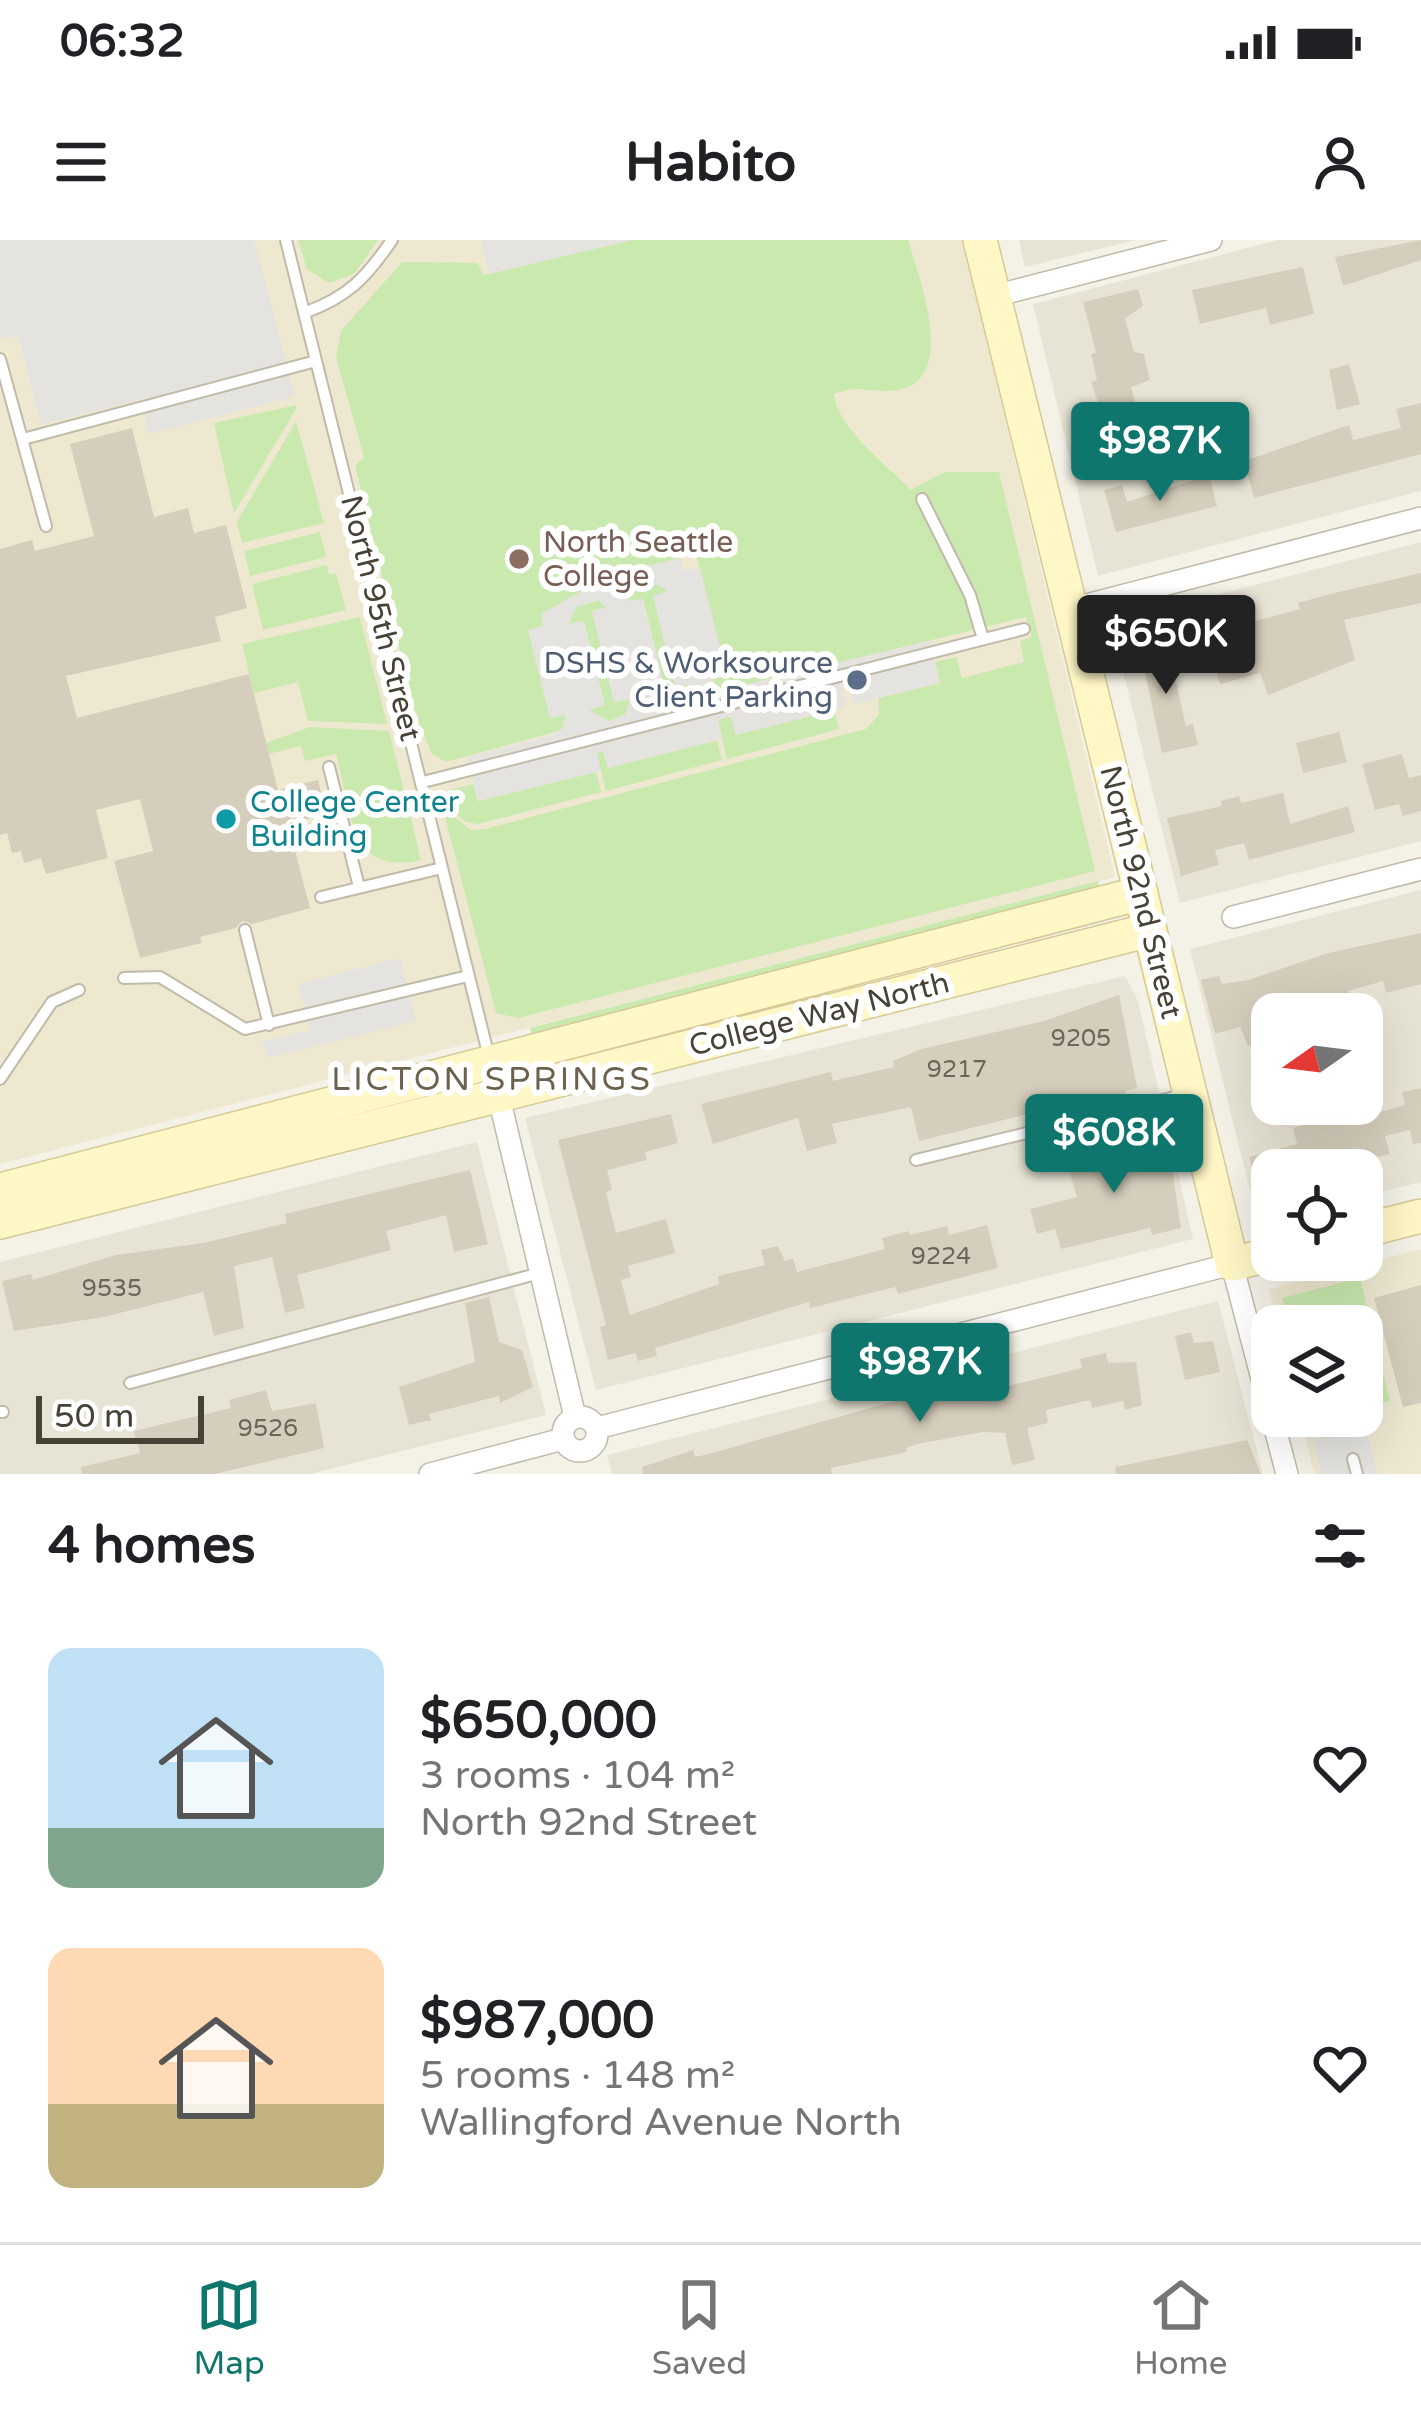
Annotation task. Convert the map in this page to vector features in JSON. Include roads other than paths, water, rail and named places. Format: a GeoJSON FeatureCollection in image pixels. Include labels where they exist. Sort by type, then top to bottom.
{"type":"FeatureCollection","features":[{"type":"Feature","properties":{"kind":"street","name":"North 92nd Street"},"geometry":{"type":"LineString","coordinates":[[980,240],[1287,1474]]}},
{"type":"Feature","properties":{"kind":"street"},"geometry":{"type":"LineString","coordinates":[[994,296],[1211,240]]}},
{"type":"Feature","properties":{"kind":"street"},"geometry":{"type":"LineString","coordinates":[[1071,609],[1421,518]]}},
{"type":"Feature","properties":{"kind":"street"},"geometry":{"type":"LineString","coordinates":[[1233,916],[1421,869]]}},
{"type":"Feature","properties":{"kind":"street","name":"College Way North"},"geometry":{"type":"LineString","coordinates":[[0,1190],[1141,893]]}},
{"type":"Feature","properties":{"kind":"street","name":"College Way North"},"geometry":{"type":"LineString","coordinates":[[0,1222],[1150,930]]}},
{"type":"Feature","properties":{"kind":"street","name":"North 95th Street"},"geometry":{"type":"LineString","coordinates":[[490,1061],[575,1417]]}},
{"type":"Feature","properties":{"kind":"street"},"geometry":{"type":"LineString","coordinates":[[1383,1226],[1421,1216]]}},
{"type":"Feature","properties":{"kind":"street"},"geometry":{"type":"LineString","coordinates":[[597,1428],[1251,1259]]}},
{"type":"Feature","properties":{"kind":"street"},"geometry":{"type":"LineString","coordinates":[[430,1474],[573,1445],[595,1443],[597,1428],[590,1419],[575,1417],[564,1427],[573,1445],[589,1474]]}},
{"type":"Feature","properties":{"kind":"lane","name":"North 95th Street"},"geometry":{"type":"LineString","coordinates":[[286,240],[490,1061]]}},
{"type":"Feature","properties":{"kind":"lane"},"geometry":{"type":"LineString","coordinates":[[304,313],[353,290],[392,240]]}},
{"type":"Feature","properties":{"kind":"lane"},"geometry":{"type":"LineString","coordinates":[[0,359],[46,526]]}},
{"type":"Feature","properties":{"kind":"lane"},"geometry":{"type":"LineString","coordinates":[[23,439],[316,362]]}},
{"type":"Feature","properties":{"kind":"lane"},"geometry":{"type":"LineString","coordinates":[[922,499],[970,595],[983,639]]}},
{"type":"Feature","properties":{"kind":"lane"},"geometry":{"type":"LineString","coordinates":[[422,782],[1024,629]]}},
{"type":"Feature","properties":{"kind":"lane"},"geometry":{"type":"LineString","coordinates":[[329,767],[359,887]]}},
{"type":"Feature","properties":{"kind":"lane"},"geometry":{"type":"LineString","coordinates":[[321,897],[442,868]]}},
{"type":"Feature","properties":{"kind":"lane"},"geometry":{"type":"LineString","coordinates":[[244,930],[269,1024]]}},
{"type":"Feature","properties":{"kind":"lane"},"geometry":{"type":"LineString","coordinates":[[124,978],[160,976],[230,1024],[245,1029],[469,976]]}},
{"type":"Feature","properties":{"kind":"lane"},"geometry":{"type":"LineString","coordinates":[[0,1079],[52,1001],[79,990]]}},
{"type":"Feature","properties":{"kind":"lane"},"geometry":{"type":"LineString","coordinates":[[916,1160],[1190,1093]]}},
{"type":"Feature","properties":{"kind":"lane"},"geometry":{"type":"LineString","coordinates":[[130,1383],[540,1273]]}},
{"type":"Feature","properties":{"kind":"lane"},"geometry":{"type":"LineString","coordinates":[[1353,1459],[1357,1474]]}},
{"type":"Feature","properties":{"kind":"place","name":"North Seattle College"},"geometry":{"type":"Point","coordinates":[519,559]}},
{"type":"Feature","properties":{"kind":"place","name":"DSHS & Worksource Client Parking"},"geometry":{"type":"Point","coordinates":[857,680]}},
{"type":"Feature","properties":{"kind":"place","name":"College Center Building"},"geometry":{"type":"Point","coordinates":[226,819]}},
{"type":"Feature","properties":{"kind":"district","name":"LICTON SPRINGS"},"geometry":{"type":"Point","coordinates":[492,1078]}}]}
